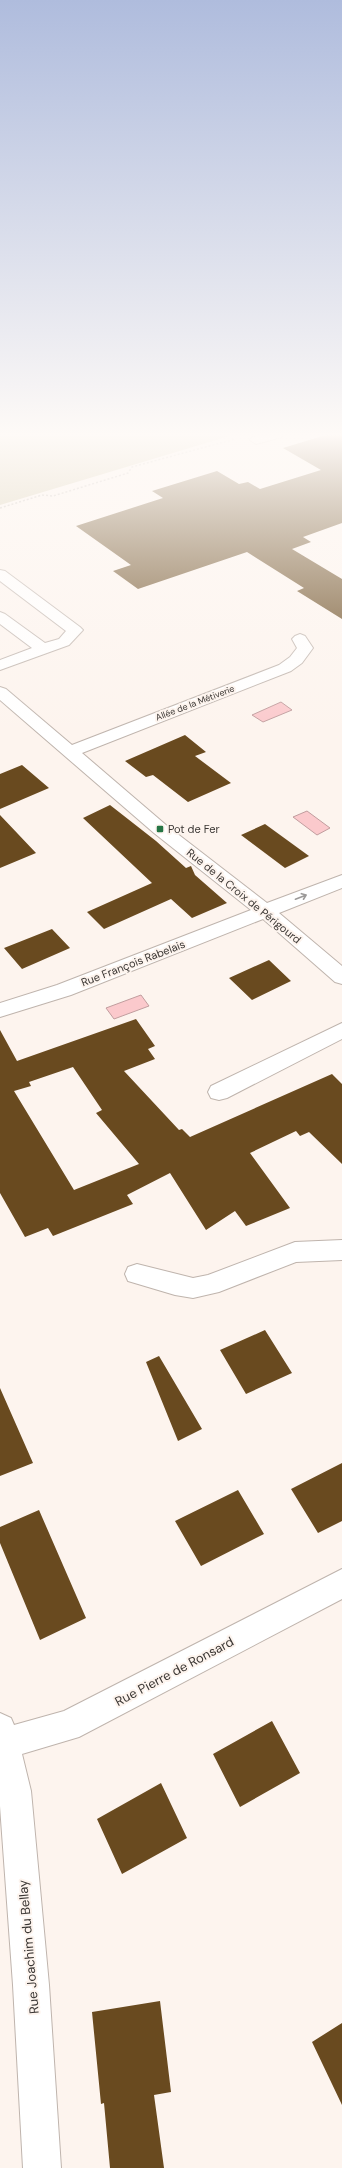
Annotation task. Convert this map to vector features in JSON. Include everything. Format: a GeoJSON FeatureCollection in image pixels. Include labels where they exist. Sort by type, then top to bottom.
{"type":"FeatureCollection","features":[{"type":"Feature","properties":{"kind":"street"},"geometry":{"type":"LineString","coordinates":[[0,574],[75,630],[64,642],[0,665]]}},
{"type":"Feature","properties":{"kind":"street"},"geometry":{"type":"LineString","coordinates":[[0,617],[43,649]]}},
{"type":"Feature","properties":{"kind":"street","name":"Allée de la Métiverie"},"geometry":{"type":"LineString","coordinates":[[69,752],[285,668],[296,660],[305,648],[300,639]]}},
{"type":"Feature","properties":{"kind":"street","name":"Rue de la Croix de Périgourd"},"geometry":{"type":"LineString","coordinates":[[0,692],[160,829],[265,911],[342,977]]}},
{"type":"Feature","properties":{"kind":"street","name":"Rue François Rabelais"},"geometry":{"type":"LineString","coordinates":[[0,1010],[64,990],[342,881]]}},
{"type":"Feature","properties":{"kind":"street"},"geometry":{"type":"LineString","coordinates":[[219,1092],[342,1030]]}},
{"type":"Feature","properties":{"kind":"street"},"geometry":{"type":"LineString","coordinates":[[137,1274],[175,1285],[193,1288],[210,1285],[295,1252],[342,1250]]}},
{"type":"Feature","properties":{"kind":"street","name":"Rue Pierre de Ronsard"},"geometry":{"type":"LineString","coordinates":[[2,1739],[68,1726],[342,1583]]}},
{"type":"Feature","properties":{"kind":"street","name":"Rue Joachim du Bellay"},"geometry":{"type":"LineString","coordinates":[[2,1739],[15,1799],[31,1985],[42,2168]]}},
{"type":"Feature","properties":{"kind":"shaded area"},"geometry":{"type":"Polygon","coordinates":[[[281,702],[292,710],[263,722],[252,715],[281,702]]]}},
{"type":"Feature","properties":{"kind":"shaded area"},"geometry":{"type":"Polygon","coordinates":[[[307,811],[330,828],[317,835],[293,817],[307,811]]]}},
{"type":"Feature","properties":{"kind":"shaded area"},"geometry":{"type":"Polygon","coordinates":[[[141,995],[149,1006],[114,1019],[106,1008],[141,995]]]}},
{"type":"Feature","properties":{"kind":"building"},"geometry":{"type":"Polygon","coordinates":[[[89,535],[308,535],[303,537],[311,542],[292,549],[342,579],[342,619],[297,591],[304,588],[247,552],[138,589],[113,571],[131,565],[89,535]]]}},
{"type":"Feature","properties":{"kind":"building"},"geometry":{"type":"Polygon","coordinates":[[[185,735],[206,752],[195,756],[231,783],[188,802],[153,775],[146,777],[125,761],[185,735]]]}},
{"type":"Feature","properties":{"kind":"building"},"geometry":{"type":"Polygon","coordinates":[[[22,765],[49,788],[0,809],[0,774],[22,765]]]}},
{"type":"Feature","properties":{"kind":"building"},"geometry":{"type":"Polygon","coordinates":[[[110,805],[156,841],[186,868],[191,866],[195,875],[227,903],[192,918],[171,899],[104,929],[87,912],[152,883],[83,818],[110,805]]]}},
{"type":"Feature","properties":{"kind":"building"},"geometry":{"type":"Polygon","coordinates":[[[0,815],[36,853],[0,868],[0,815]]]}},
{"type":"Feature","properties":{"kind":"building"},"geometry":{"type":"Polygon","coordinates":[[[265,824],[309,856],[285,868],[241,835],[265,824]]]}},
{"type":"Feature","properties":{"kind":"building"},"geometry":{"type":"Polygon","coordinates":[[[52,929],[70,948],[22,969],[4,948],[52,929]]]}},
{"type":"Feature","properties":{"kind":"building"},"geometry":{"type":"Polygon","coordinates":[[[269,960],[291,981],[252,1000],[229,978],[269,960]]]}},
{"type":"Feature","properties":{"kind":"building"},"geometry":{"type":"Polygon","coordinates":[[[136,1019],[155,1046],[148,1049],[155,1059],[124,1071],[179,1130],[182,1129],[190,1137],[332,1074],[342,1084],[342,1164],[309,1132],[300,1136],[296,1131],[250,1153],[290,1208],[246,1226],[235,1211],[206,1230],[170,1173],[127,1195],[133,1204],[53,1236],[48,1228],[25,1237],[0,1193],[0,1030],[17,1061],[136,1019]],[[73,1067],[29,1082],[31,1086],[14,1091],[74,1190],[139,1164],[96,1113],[102,1110],[73,1067]]]}},
{"type":"Feature","properties":{"kind":"building"},"geometry":{"type":"Polygon","coordinates":[[[265,1330],[292,1373],[246,1394],[220,1350],[265,1330]]]}},
{"type":"Feature","properties":{"kind":"building"},"geometry":{"type":"Polygon","coordinates":[[[159,1356],[202,1429],[178,1441],[146,1362],[159,1356]]]}},
{"type":"Feature","properties":{"kind":"building"},"geometry":{"type":"Polygon","coordinates":[[[0,1388],[33,1463],[0,1476],[0,1388]]]}},
{"type":"Feature","properties":{"kind":"building"},"geometry":{"type":"Polygon","coordinates":[[[342,1463],[342,1521],[318,1533],[291,1489],[342,1463]]]}},
{"type":"Feature","properties":{"kind":"building"},"geometry":{"type":"Polygon","coordinates":[[[238,1490],[264,1534],[201,1566],[175,1521],[238,1490]]]}},
{"type":"Feature","properties":{"kind":"building"},"geometry":{"type":"Polygon","coordinates":[[[39,1510],[86,1618],[40,1640],[0,1543],[0,1527],[39,1510]]]}},
{"type":"Feature","properties":{"kind":"building"},"geometry":{"type":"Polygon","coordinates":[[[272,1721],[300,1773],[240,1807],[213,1754],[272,1721]]]}},
{"type":"Feature","properties":{"kind":"building"},"geometry":{"type":"Polygon","coordinates":[[[161,1783],[187,1838],[122,1874],[97,1819],[161,1783]]]}},
{"type":"Feature","properties":{"kind":"building"},"geometry":{"type":"Polygon","coordinates":[[[160,2001],[171,2092],[154,2095],[164,2168],[110,2168],[104,2103],[101,2104],[92,2012],[160,2001]]]}},
{"type":"Feature","properties":{"kind":"building"},"geometry":{"type":"Polygon","coordinates":[[[342,2023],[342,2105],[312,2042],[342,2023]]]}},
{"type":"Feature","properties":{"kind":"place","name":"Pot de Fer"},"geometry":{"type":"Point","coordinates":[160,829]}}]}
